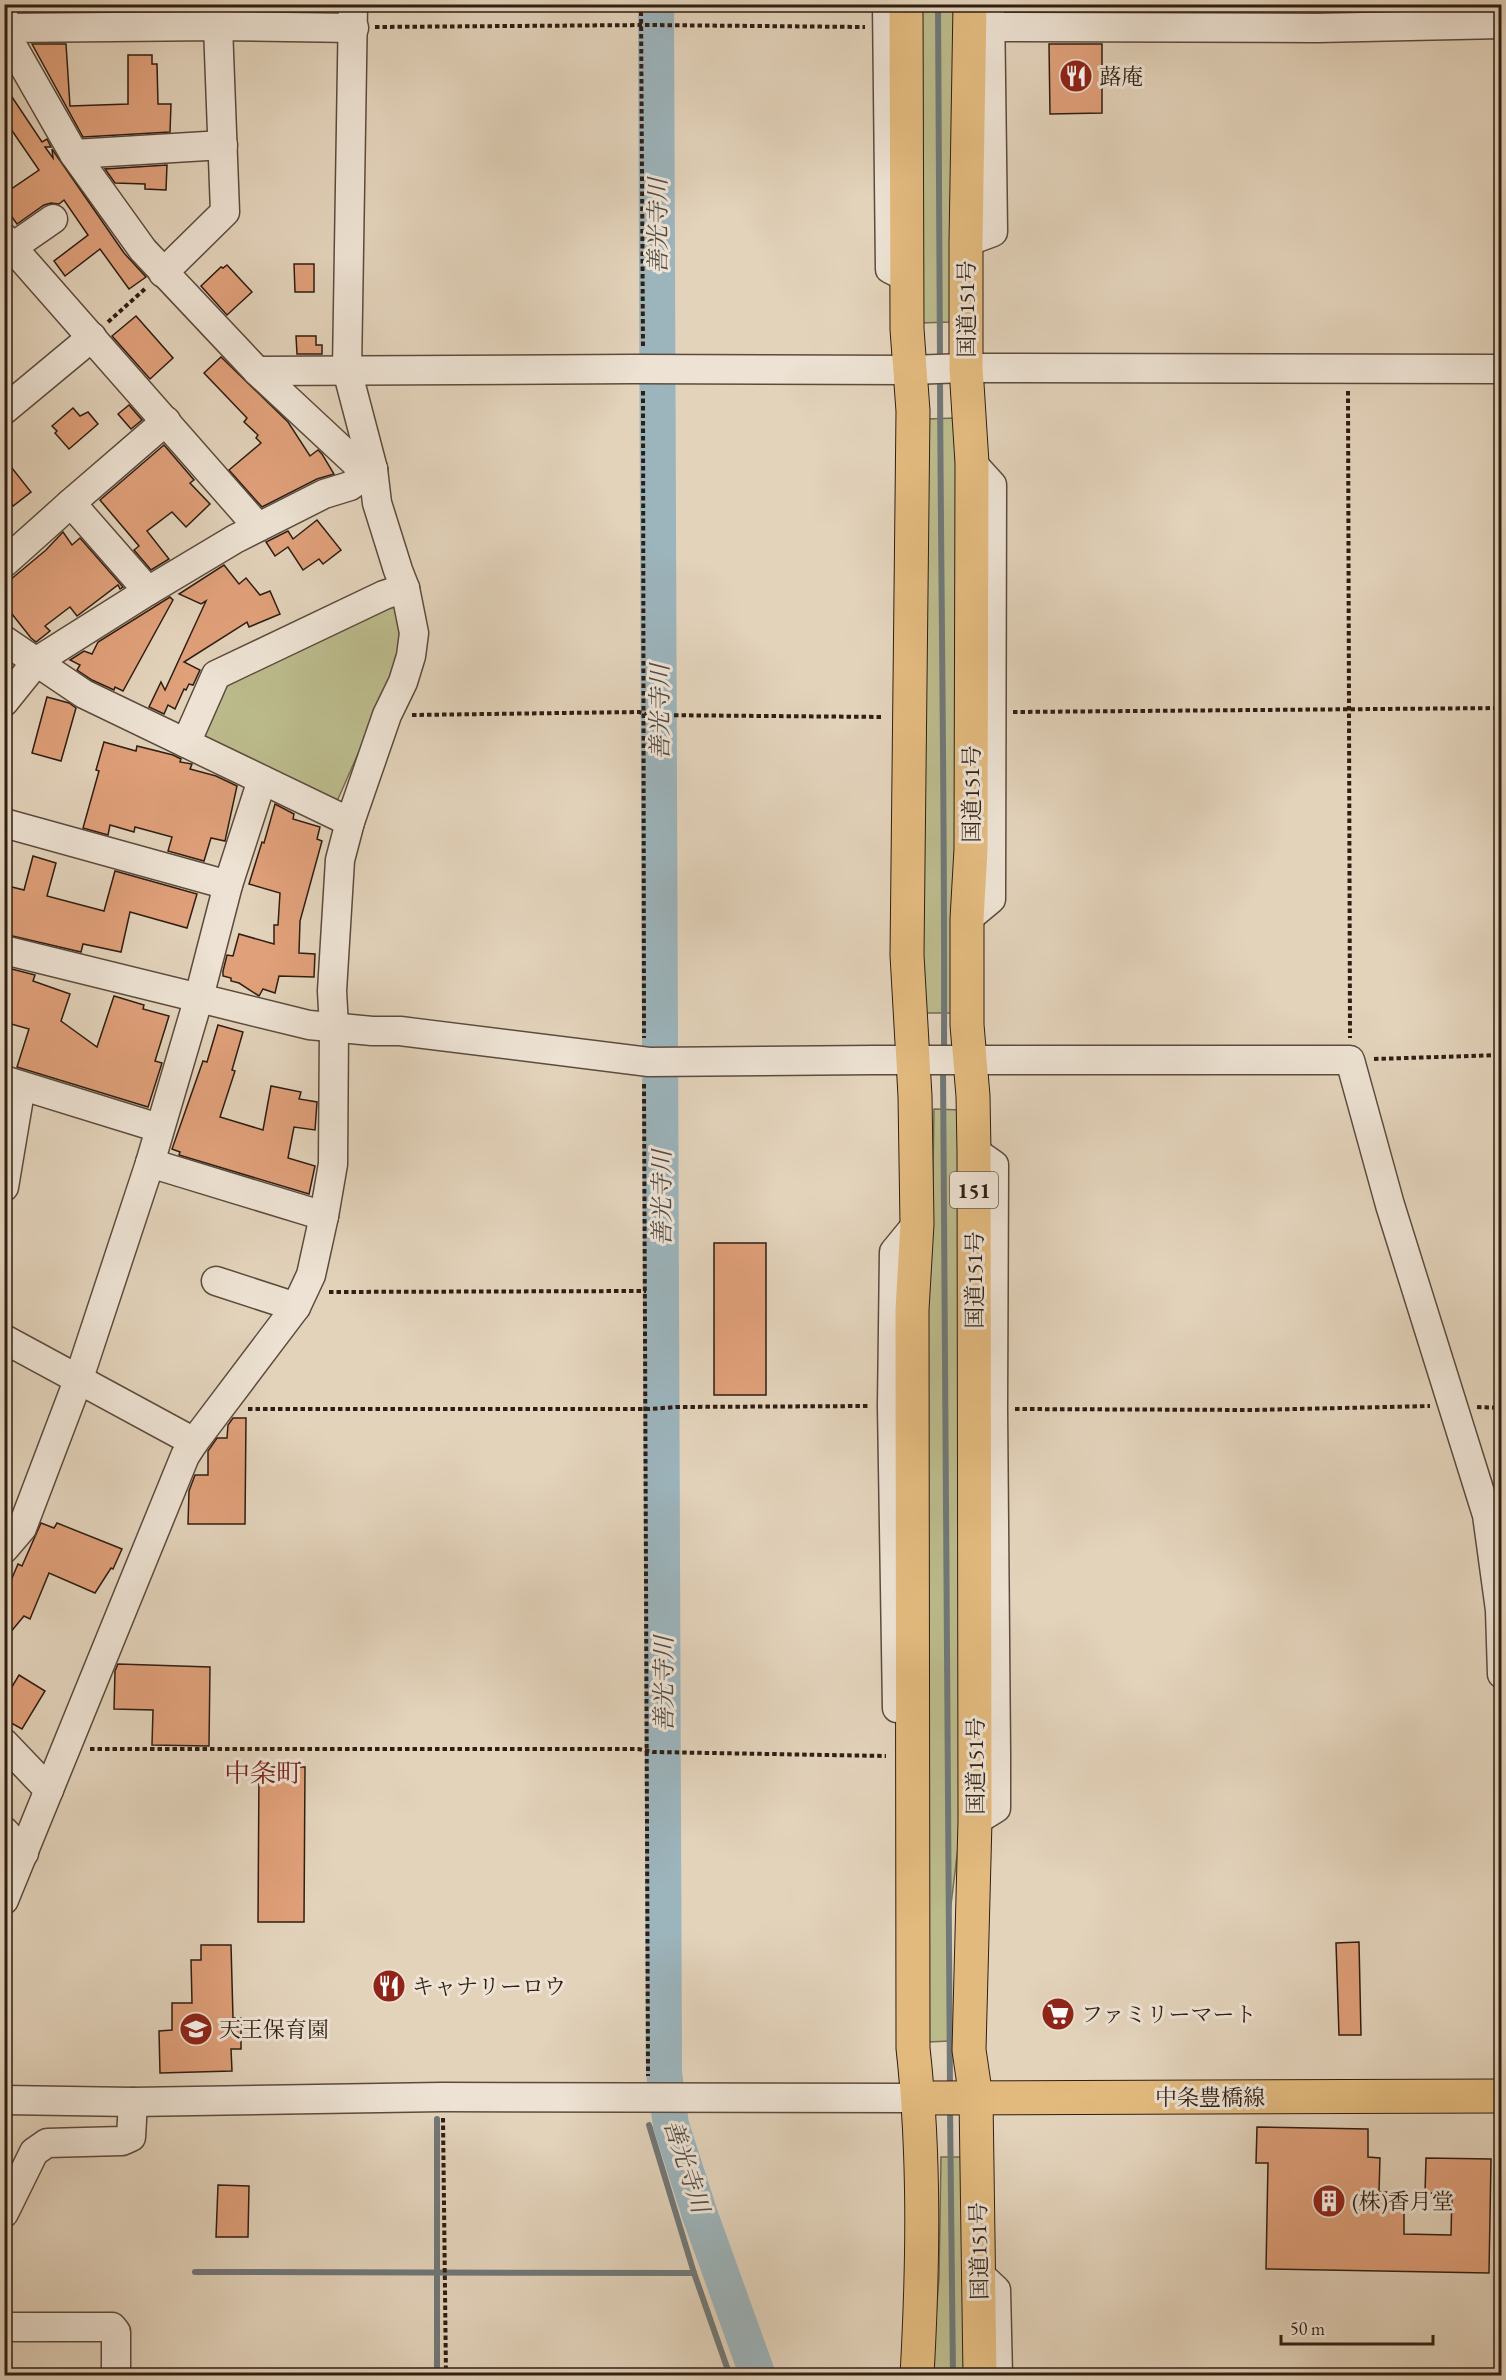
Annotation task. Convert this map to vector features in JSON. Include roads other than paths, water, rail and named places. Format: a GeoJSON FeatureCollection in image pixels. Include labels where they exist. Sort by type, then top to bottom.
{"type":"FeatureCollection","features":[{"type":"Feature","properties":{"kind":"main road","name":"国道151号"},"geometry":{"type":"LineString","coordinates":[[893,12],[908,278],[909,370],[913,411],[907,955],[913,1061],[917,1224],[912,1310],[913,2048],[949,2098],[979,2274],[980,2376]]}},
{"type":"Feature","properties":{"kind":"main road","name":"国道151号"},"geometry":{"type":"LineString","coordinates":[[915,2373],[922,2287],[949,2098],[969,2050],[975,1821],[974,1151],[971,1061],[967,1025],[967,919],[971,849],[972,463],[966,368],[966,242],[983,12]]}},
{"type":"Feature","properties":{"kind":"main road","name":"中条豊橋線"},"geometry":{"type":"LineString","coordinates":[[949,2098],[1502,2096]]}},
{"type":"Feature","properties":{"kind":"street"},"geometry":{"type":"LineString","coordinates":[[983,12],[1317,28],[1502,24]]}},
{"type":"Feature","properties":{"kind":"street"},"geometry":{"type":"LineString","coordinates":[[4,1900],[186,1456],[194,1442],[296,1307],[311,1275],[333,1164],[332,991],[335,909],[340,860],[350,822],[387,715],[403,682],[411,656],[414,633],[405,588],[377,503],[373,469],[348,370],[353,16],[218,26],[5,23],[13,47],[74,154],[143,250],[257,371],[359,466],[373,469]]}},
{"type":"Feature","properties":{"kind":"street"},"geometry":{"type":"LineString","coordinates":[[163,273],[225,212],[218,26]]}},
{"type":"Feature","properties":{"kind":"street"},"geometry":{"type":"LineString","coordinates":[[74,154],[223,145]]}},
{"type":"Feature","properties":{"kind":"street"},"geometry":{"type":"LineString","coordinates":[[53,219],[7,246],[92,337],[258,527]]}},
{"type":"Feature","properties":{"kind":"street"},"geometry":{"type":"LineString","coordinates":[[4,410],[92,337]]}},
{"type":"Feature","properties":{"kind":"street"},"geometry":{"type":"LineString","coordinates":[[257,371],[966,368],[1502,369]]}},
{"type":"Feature","properties":{"kind":"street"},"geometry":{"type":"LineString","coordinates":[[4,563],[166,421]]}},
{"type":"Feature","properties":{"kind":"street"},"geometry":{"type":"LineString","coordinates":[[967,919],[991,899],[992,485],[972,463]]}},
{"type":"Feature","properties":{"kind":"street"},"geometry":{"type":"LineString","coordinates":[[4,702],[37,661],[148,591],[258,527],[324,494],[350,486],[373,469]]}},
{"type":"Feature","properties":{"kind":"street"},"geometry":{"type":"LineString","coordinates":[[907,955],[893,953],[896,506],[912,494]]}},
{"type":"Feature","properties":{"kind":"street"},"geometry":{"type":"LineString","coordinates":[[70,503],[148,591]]}},
{"type":"Feature","properties":{"kind":"street"},"geometry":{"type":"LineString","coordinates":[[186,743],[216,675],[384,595],[405,588]]}},
{"type":"Feature","properties":{"kind":"street"},"geometry":{"type":"LineString","coordinates":[[4,640],[84,694],[350,822]]}},
{"type":"Feature","properties":{"kind":"street"},"geometry":{"type":"LineString","coordinates":[[4,1549],[22,1528],[79,1378],[150,1163],[199,997],[228,885],[262,780]]}},
{"type":"Feature","properties":{"kind":"street"},"geometry":{"type":"LineString","coordinates":[[4,823],[228,885]]}},
{"type":"Feature","properties":{"kind":"street"},"geometry":{"type":"LineString","coordinates":[[4,950],[309,1025],[372,1031],[400,1031],[658,1062],[1350,1060],[1390,1205],[1487,1515],[1501,1610],[1502,1674]]}},
{"type":"Feature","properties":{"kind":"street"},"geometry":{"type":"LineString","coordinates":[[4,1187],[13,1083],[159,1128]]}},
{"type":"Feature","properties":{"kind":"street"},"geometry":{"type":"LineString","coordinates":[[974,1151],[994,1165],[996,1808],[975,1821]]}},
{"type":"Feature","properties":{"kind":"street"},"geometry":{"type":"LineString","coordinates":[[150,1163],[324,1216]]}},
{"type":"Feature","properties":{"kind":"street"},"geometry":{"type":"LineString","coordinates":[[913,1908],[898,1891],[892,1406],[894,1252],[917,1224]]}},
{"type":"Feature","properties":{"kind":"street"},"geometry":{"type":"LineString","coordinates":[[216,1281],[296,1307]]}},
{"type":"Feature","properties":{"kind":"street"},"geometry":{"type":"LineString","coordinates":[[4,1339],[194,1442]]}},
{"type":"Feature","properties":{"kind":"street"},"geometry":{"type":"LineString","coordinates":[[4,1743],[49,1790]]}},
{"type":"Feature","properties":{"kind":"street"},"geometry":{"type":"LineString","coordinates":[[4,1831],[24,1853]]}},
{"type":"Feature","properties":{"kind":"street"},"geometry":{"type":"LineString","coordinates":[[4,2100],[133,2102],[442,2097],[949,2098]]}},
{"type":"Feature","properties":{"kind":"street"},"geometry":{"type":"LineString","coordinates":[[4,2213],[34,2152],[47,2143],[122,2141],[130,2137],[133,2102]]}},
{"type":"Feature","properties":{"kind":"street"},"geometry":{"type":"LineString","coordinates":[[979,2274],[996,2290],[998,2376]]}},
{"type":"Feature","properties":{"kind":"street"},"geometry":{"type":"LineString","coordinates":[[4,2327],[112,2327],[116,2332],[116,2376]]}},
{"type":"Feature","properties":{"kind":"waterway","name":"善光寺川"},"geometry":{"type":"LineString","coordinates":[[656,4],[664,2073],[671,2125],[700,2215],[758,2376]]}},
{"type":"Feature","properties":{"kind":"waterway"},"geometry":{"type":"LineString","coordinates":[[938,4],[940,361]]}},
{"type":"Feature","properties":{"kind":"waterway"},"geometry":{"type":"LineString","coordinates":[[940,377],[944,1054]]}},
{"type":"Feature","properties":{"kind":"waterway"},"geometry":{"type":"LineString","coordinates":[[943,1067],[950,2089]]}},
{"type":"Feature","properties":{"kind":"waterway"},"geometry":{"type":"LineString","coordinates":[[950,2108],[953,2376]]}},
{"type":"Feature","properties":{"kind":"waterway"},"geometry":{"type":"LineString","coordinates":[[437,2119],[437,2376]]}},
{"type":"Feature","properties":{"kind":"waterway"},"geometry":{"type":"LineString","coordinates":[[649,2125],[694,2273],[730,2376]]}},
{"type":"Feature","properties":{"kind":"waterway"},"geometry":{"type":"LineString","coordinates":[[195,2272],[694,2273]]}},
{"type":"Feature","properties":{"kind":"place","name":"蕗庵"},"geometry":{"type":"Point","coordinates":[1076,76]}},
{"type":"Feature","properties":{"kind":"place","name":"キャナリーロウ"},"geometry":{"type":"Point","coordinates":[389,1986]}},
{"type":"Feature","properties":{"kind":"place","name":"ファミリーマート"},"geometry":{"type":"Point","coordinates":[1058,2014]}},
{"type":"Feature","properties":{"kind":"place","name":"天王保育園"},"geometry":{"type":"Point","coordinates":[196,2029]}},
{"type":"Feature","properties":{"kind":"place","name":"(株)香月堂"},"geometry":{"type":"Point","coordinates":[1329,2201]}},
{"type":"Feature","properties":{"kind":"district","name":"中条町"},"geometry":{"type":"Point","coordinates":[263,1773]}}]}
